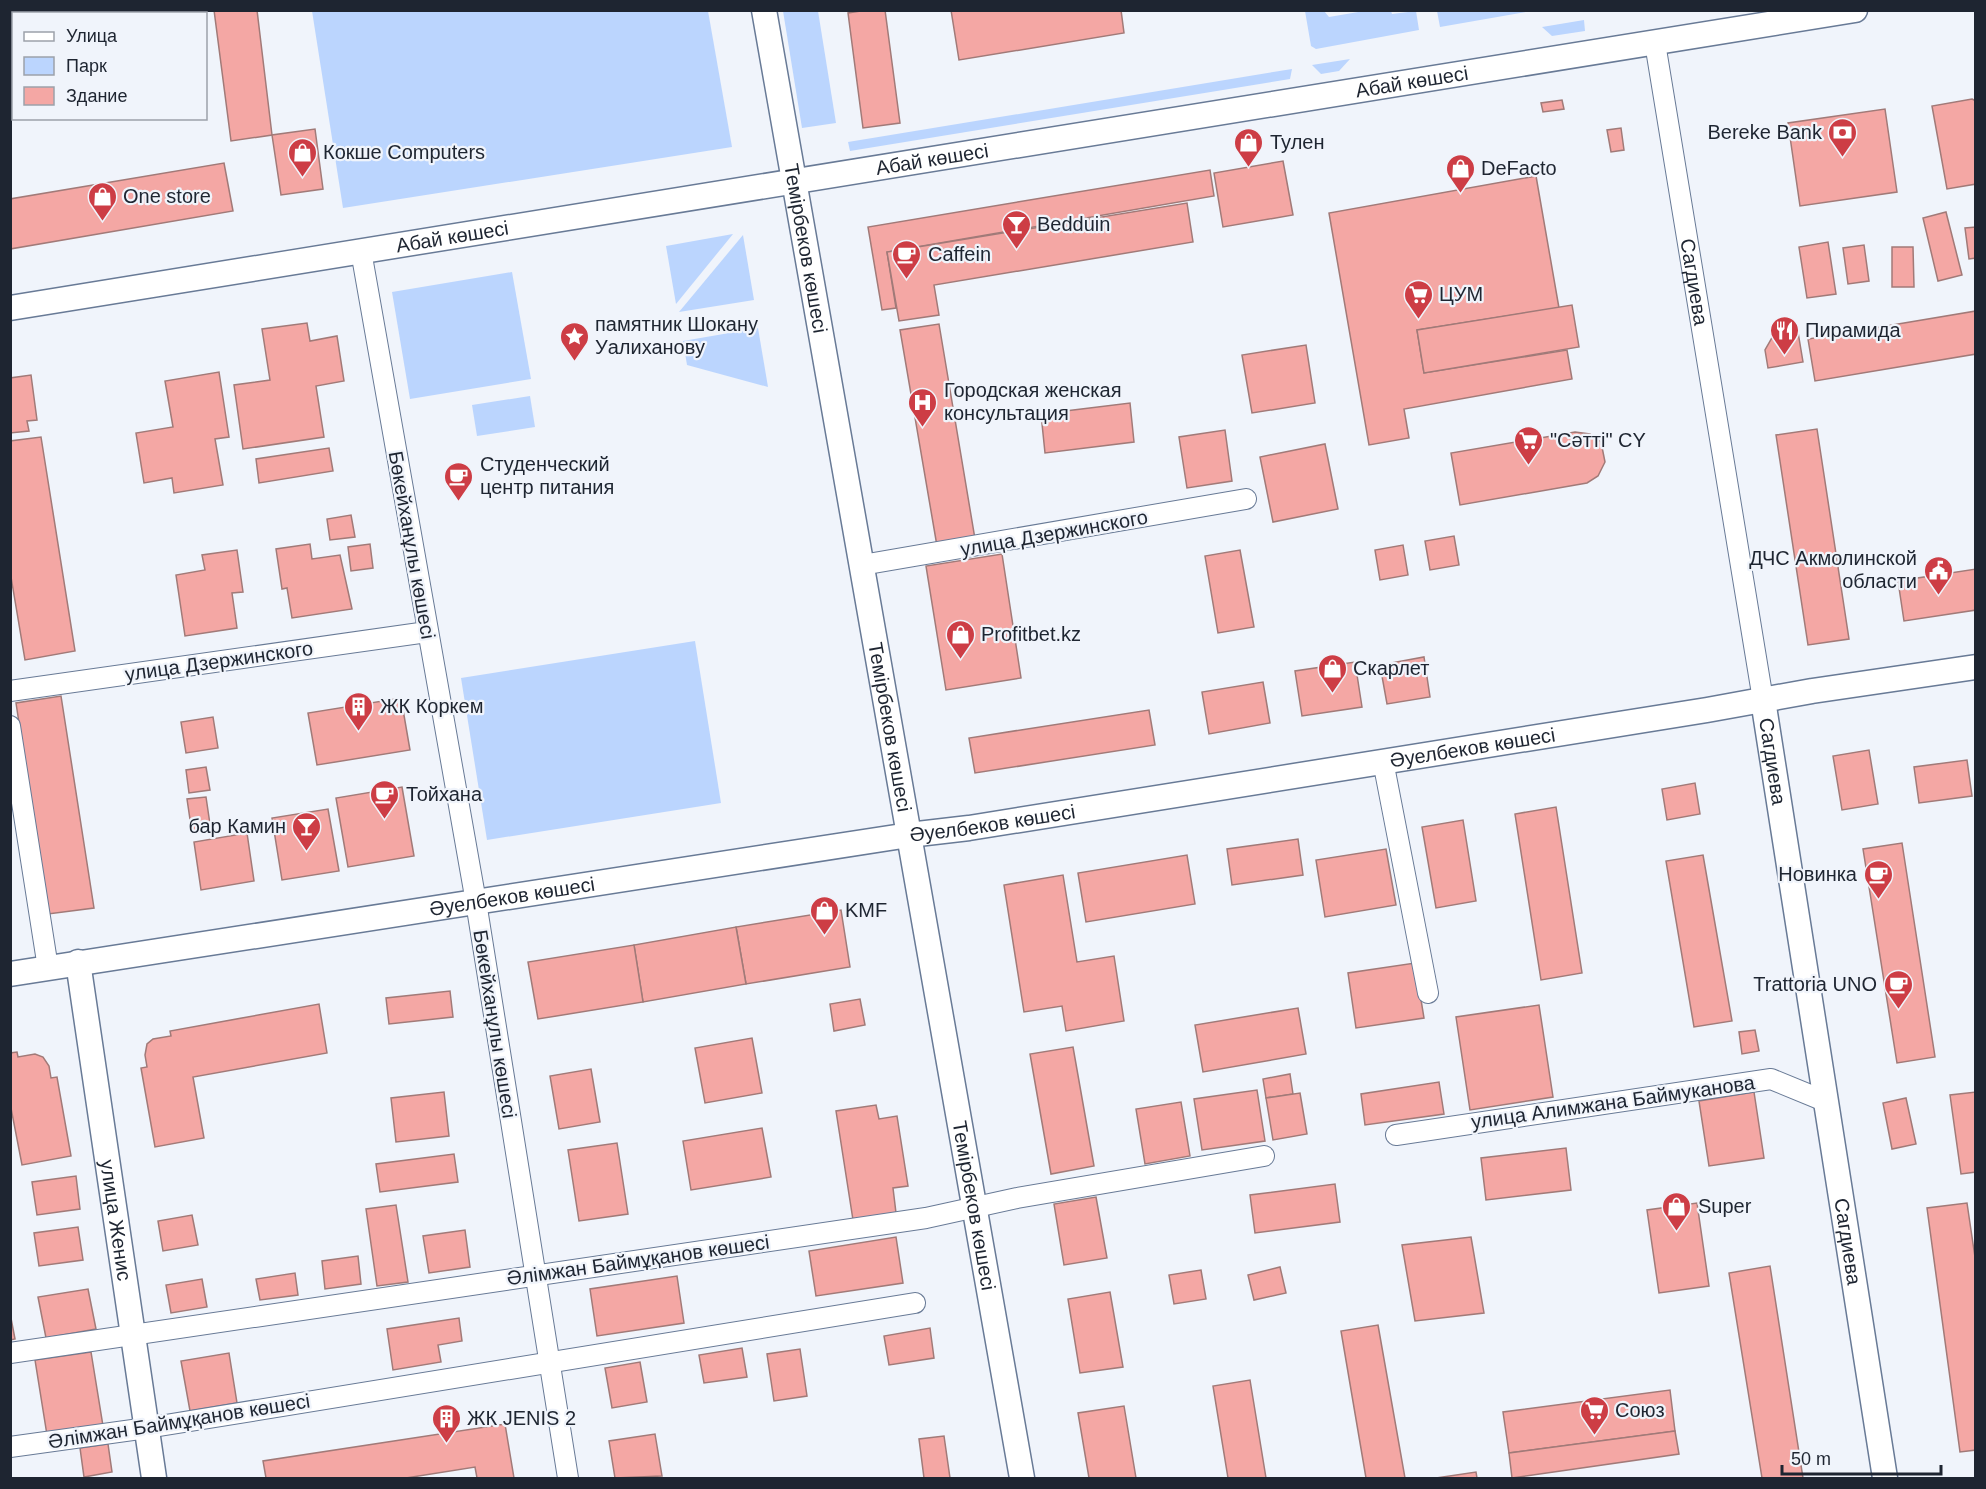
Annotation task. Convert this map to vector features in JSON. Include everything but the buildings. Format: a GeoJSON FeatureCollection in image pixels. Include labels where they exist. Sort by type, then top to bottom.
{"type":"FeatureCollection","features":[{"type":"Feature","properties":{"kind":"street","name":"Темірбеков көшесі"},"geometry":{"type":"LineString","coordinates":[[764,10],[1022,1479]]}},
{"type":"Feature","properties":{"kind":"street","name":"Абай көшесі"},"geometry":{"type":"LineString","coordinates":[[10,308],[1855,10]]}},
{"type":"Feature","properties":{"kind":"street","name":"Сагдиева"},"geometry":{"type":"LineString","coordinates":[[1654,43],[1763,700],[1885,1479]]}},
{"type":"Feature","properties":{"kind":"street","name":"Бөкейханұлы көшесі"},"geometry":{"type":"LineString","coordinates":[[361,251],[476,902],[568,1479]]}},
{"type":"Feature","properties":{"kind":"street","name":"улица Дзержинского"},"geometry":{"type":"LineString","coordinates":[[862,565],[1246,499]]}},
{"type":"Feature","properties":{"kind":"street","name":"улица Дзержинского"},"geometry":{"type":"LineString","coordinates":[[10,691],[427,632]]}},
{"type":"Feature","properties":{"kind":"street","name":"Әуелбеков көшесі"},"geometry":{"type":"LineString","coordinates":[[10,974],[909,835],[969,828],[1976,667]]}},
{"type":"Feature","properties":{"kind":"street"},"geometry":{"type":"LineString","coordinates":[[10,726],[48,968]]}},
{"type":"Feature","properties":{"kind":"street"},"geometry":{"type":"LineString","coordinates":[[1383,761],[1428,993]]}},
{"type":"Feature","properties":{"kind":"street","name":"улица Женис"},"geometry":{"type":"LineString","coordinates":[[78,962],[154,1479]]}},
{"type":"Feature","properties":{"kind":"street","name":"улица Алимжана Баймуканова"},"geometry":{"type":"LineString","coordinates":[[1396,1134],[1771,1079],[1827,1102]]}},
{"type":"Feature","properties":{"kind":"street","name":"Әлімжан Баймұқанов көшесі"},"geometry":{"type":"LineString","coordinates":[[10,1353],[926,1218],[974,1206],[1264,1156]]}},
{"type":"Feature","properties":{"kind":"street","name":"Әлімжан Баймұқанов көшесі"},"geometry":{"type":"LineString","coordinates":[[10,1448],[147,1428],[915,1303]]}},
{"type":"Feature","properties":{"kind":"green space"},"geometry":{"type":"Polygon","coordinates":[[[1437,10],[1531,11],[1440,27],[1437,10]]]}},
{"type":"Feature","properties":{"kind":"green space"},"geometry":{"type":"Polygon","coordinates":[[[312,11],[708,11],[732,147],[343,208],[312,11]]]}},
{"type":"Feature","properties":{"kind":"green space"},"geometry":{"type":"Polygon","coordinates":[[[783,11],[818,11],[836,123],[802,128],[783,11]]]}},
{"type":"Feature","properties":{"kind":"green space"},"geometry":{"type":"Polygon","coordinates":[[[1305,11],[1324,11],[1329,17],[1364,11],[1391,11],[1392,14],[1416,11],[1419,30],[1316,49],[1311,46],[1305,11]]]}},
{"type":"Feature","properties":{"kind":"green space"},"geometry":{"type":"Polygon","coordinates":[[[1584,20],[1585,31],[1552,36],[1542,27],[1584,20]]]}},
{"type":"Feature","properties":{"kind":"green space"},"geometry":{"type":"Polygon","coordinates":[[[1350,59],[1339,71],[1321,74],[1312,65],[1350,59]]]}},
{"type":"Feature","properties":{"kind":"green space"},"geometry":{"type":"Polygon","coordinates":[[[1292,69],[1290,79],[850,151],[848,142],[1292,69]]]}},
{"type":"Feature","properties":{"kind":"green space"},"geometry":{"type":"Polygon","coordinates":[[[733,234],[676,304],[666,246],[733,234]]]}},
{"type":"Feature","properties":{"kind":"green space"},"geometry":{"type":"Polygon","coordinates":[[[743,235],[754,300],[679,312],[743,235]]]}},
{"type":"Feature","properties":{"kind":"green space"},"geometry":{"type":"Polygon","coordinates":[[[512,272],[531,379],[410,399],[392,292],[512,272]]]}},
{"type":"Feature","properties":{"kind":"green space"},"geometry":{"type":"Polygon","coordinates":[[[758,328],[768,387],[687,365],[683,341],[758,328]]]}},
{"type":"Feature","properties":{"kind":"green space"},"geometry":{"type":"Polygon","coordinates":[[[530,396],[535,427],[477,436],[472,405],[530,396]]]}},
{"type":"Feature","properties":{"kind":"green space"},"geometry":{"type":"Polygon","coordinates":[[[695,641],[721,803],[487,840],[461,678],[695,641]]]}},
{"type":"Feature","properties":{"kind":"place","name":"Bereke Bank"},"geometry":{"type":"Point","coordinates":[1843,158]}},
{"type":"Feature","properties":{"kind":"place","name":"Тулен"},"geometry":{"type":"Point","coordinates":[1249,168]}},
{"type":"Feature","properties":{"kind":"place","name":"Кокше Computers"},"geometry":{"type":"Point","coordinates":[302,178]}},
{"type":"Feature","properties":{"kind":"place","name":"DeFacto"},"geometry":{"type":"Point","coordinates":[1460,194]}},
{"type":"Feature","properties":{"kind":"place","name":"One store"},"geometry":{"type":"Point","coordinates":[102,222]}},
{"type":"Feature","properties":{"kind":"place","name":"Bedduin"},"geometry":{"type":"Point","coordinates":[1016,250]}},
{"type":"Feature","properties":{"kind":"place","name":"Caffein"},"geometry":{"type":"Point","coordinates":[907,280]}},
{"type":"Feature","properties":{"kind":"place","name":"ЦУМ"},"geometry":{"type":"Point","coordinates":[1418,320]}},
{"type":"Feature","properties":{"kind":"place","name":"Пирамида"},"geometry":{"type":"Point","coordinates":[1784,356]}},
{"type":"Feature","properties":{"kind":"place","name":"памятник Шокану Уалиханову"},"geometry":{"type":"Point","coordinates":[574,362]}},
{"type":"Feature","properties":{"kind":"place","name":"Городская женская консультация"},"geometry":{"type":"Point","coordinates":[923,428]}},
{"type":"Feature","properties":{"kind":"place","name":"\"Сәтті\" СY"},"geometry":{"type":"Point","coordinates":[1529,466]}},
{"type":"Feature","properties":{"kind":"place","name":"Студенческий центр питания"},"geometry":{"type":"Point","coordinates":[459,502]}},
{"type":"Feature","properties":{"kind":"place","name":"ДЧС Акмолинской области"},"geometry":{"type":"Point","coordinates":[1938,596]}},
{"type":"Feature","properties":{"kind":"place","name":"Profitbet.kz"},"geometry":{"type":"Point","coordinates":[960,660]}},
{"type":"Feature","properties":{"kind":"place","name":"Скарлет"},"geometry":{"type":"Point","coordinates":[1332,694]}},
{"type":"Feature","properties":{"kind":"place","name":"ЖК Коркем"},"geometry":{"type":"Point","coordinates":[359,732]}},
{"type":"Feature","properties":{"kind":"place","name":"Тойхана"},"geometry":{"type":"Point","coordinates":[385,820]}},
{"type":"Feature","properties":{"kind":"place","name":"бар Камин"},"geometry":{"type":"Point","coordinates":[307,852]}},
{"type":"Feature","properties":{"kind":"place","name":"Новинка"},"geometry":{"type":"Point","coordinates":[1878,900]}},
{"type":"Feature","properties":{"kind":"place","name":"KMF"},"geometry":{"type":"Point","coordinates":[824,936]}},
{"type":"Feature","properties":{"kind":"place","name":"Trattoria UNO"},"geometry":{"type":"Point","coordinates":[1898,1010]}},
{"type":"Feature","properties":{"kind":"place","name":"Super"},"geometry":{"type":"Point","coordinates":[1677,1232]}},
{"type":"Feature","properties":{"kind":"place","name":"Союз"},"geometry":{"type":"Point","coordinates":[1594,1436]}},
{"type":"Feature","properties":{"kind":"place","name":"ЖК JENIS 2"},"geometry":{"type":"Point","coordinates":[446,1444]}}]}
